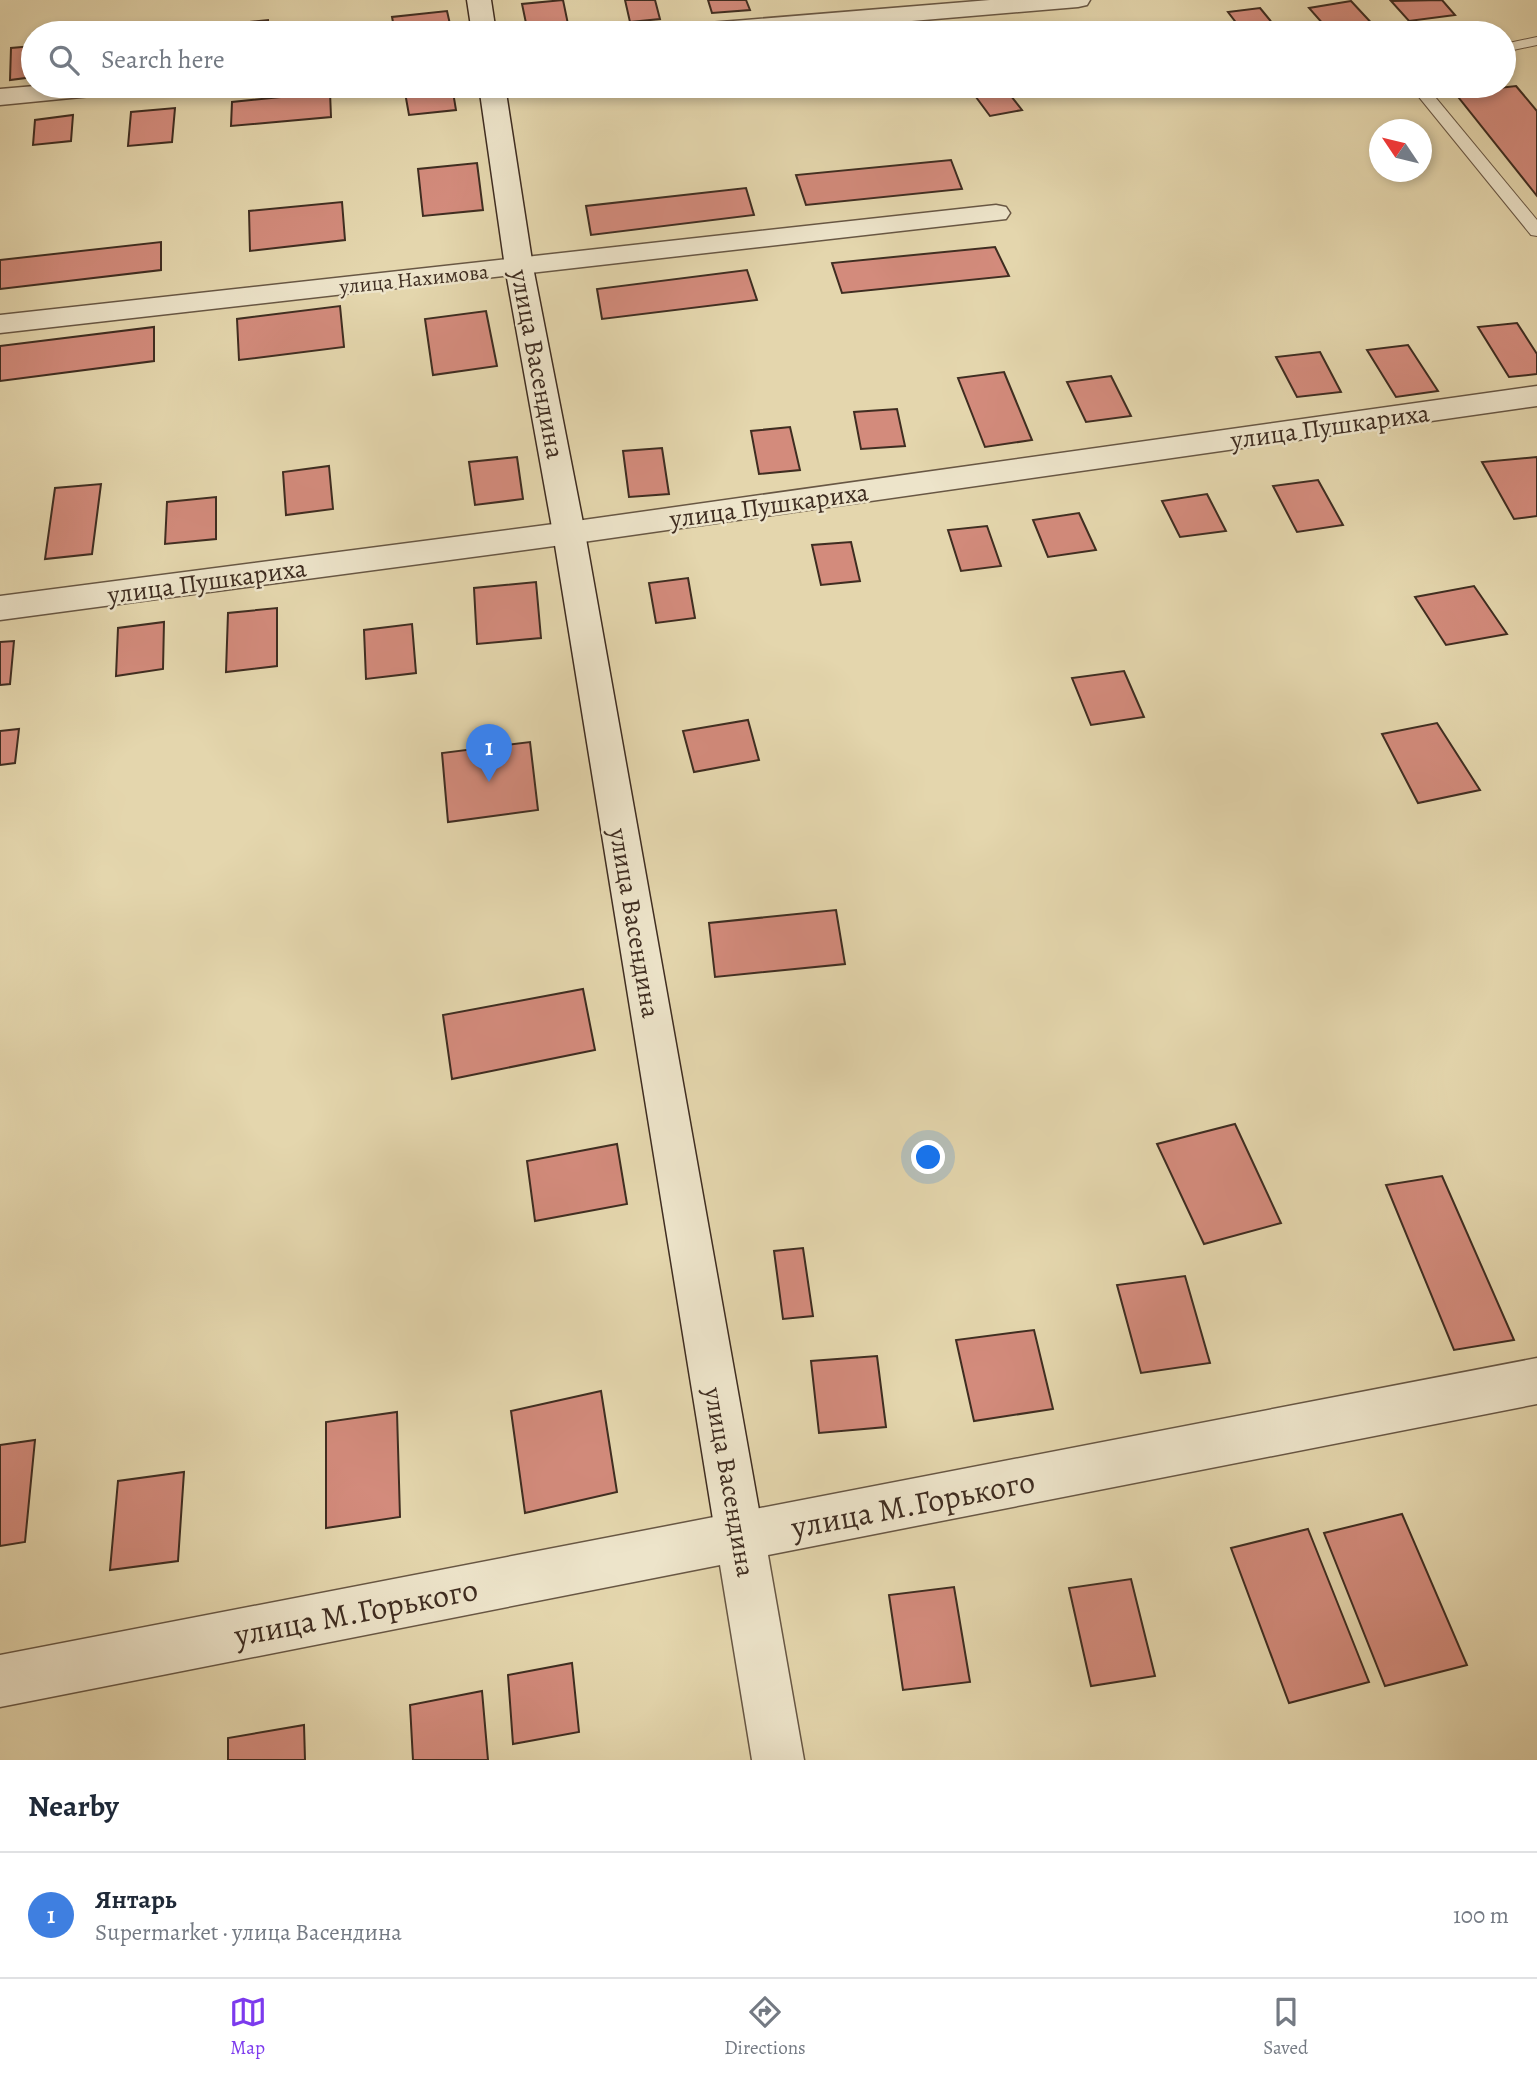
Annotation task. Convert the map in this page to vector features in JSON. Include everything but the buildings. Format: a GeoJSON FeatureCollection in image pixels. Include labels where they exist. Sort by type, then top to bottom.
{"type":"FeatureCollection","features":[{"type":"Feature","properties":{"kind":"street"},"geometry":{"type":"LineString","coordinates":[[479,0],[482,21]]}},
{"type":"Feature","properties":{"kind":"street"},"geometry":{"type":"LineString","coordinates":[[822,21],[1078,0]]}},
{"type":"Feature","properties":{"kind":"street"},"geometry":{"type":"LineString","coordinates":[[0,97],[21,95]]}},
{"type":"Feature","properties":{"kind":"street","name":"улица Васендина"},"geometry":{"type":"LineString","coordinates":[[494,98],[519,267],[569,533],[778,1760]]}},
{"type":"Feature","properties":{"kind":"street","name":"улица Нахимова"},"geometry":{"type":"LineString","coordinates":[[0,324],[996,213]]}},
{"type":"Feature","properties":{"kind":"street","name":"улица Пушкариха"},"geometry":{"type":"LineString","coordinates":[[0,608],[569,533],[1537,396]]}},
{"type":"Feature","properties":{"kind":"street","name":"улица М.Горького"},"geometry":{"type":"LineString","coordinates":[[0,1681],[1537,1381]]}},
{"type":"Feature","properties":{"kind":"lane"},"geometry":{"type":"LineString","coordinates":[[1516,45],[1537,41]]}},
{"type":"Feature","properties":{"kind":"lane"},"geometry":{"type":"LineString","coordinates":[[1428,98],[1537,231]]}},
{"type":"Feature","properties":{"kind":"place","name":"Янтарь"},"geometry":{"type":"Point","coordinates":[489,782]}}]}
